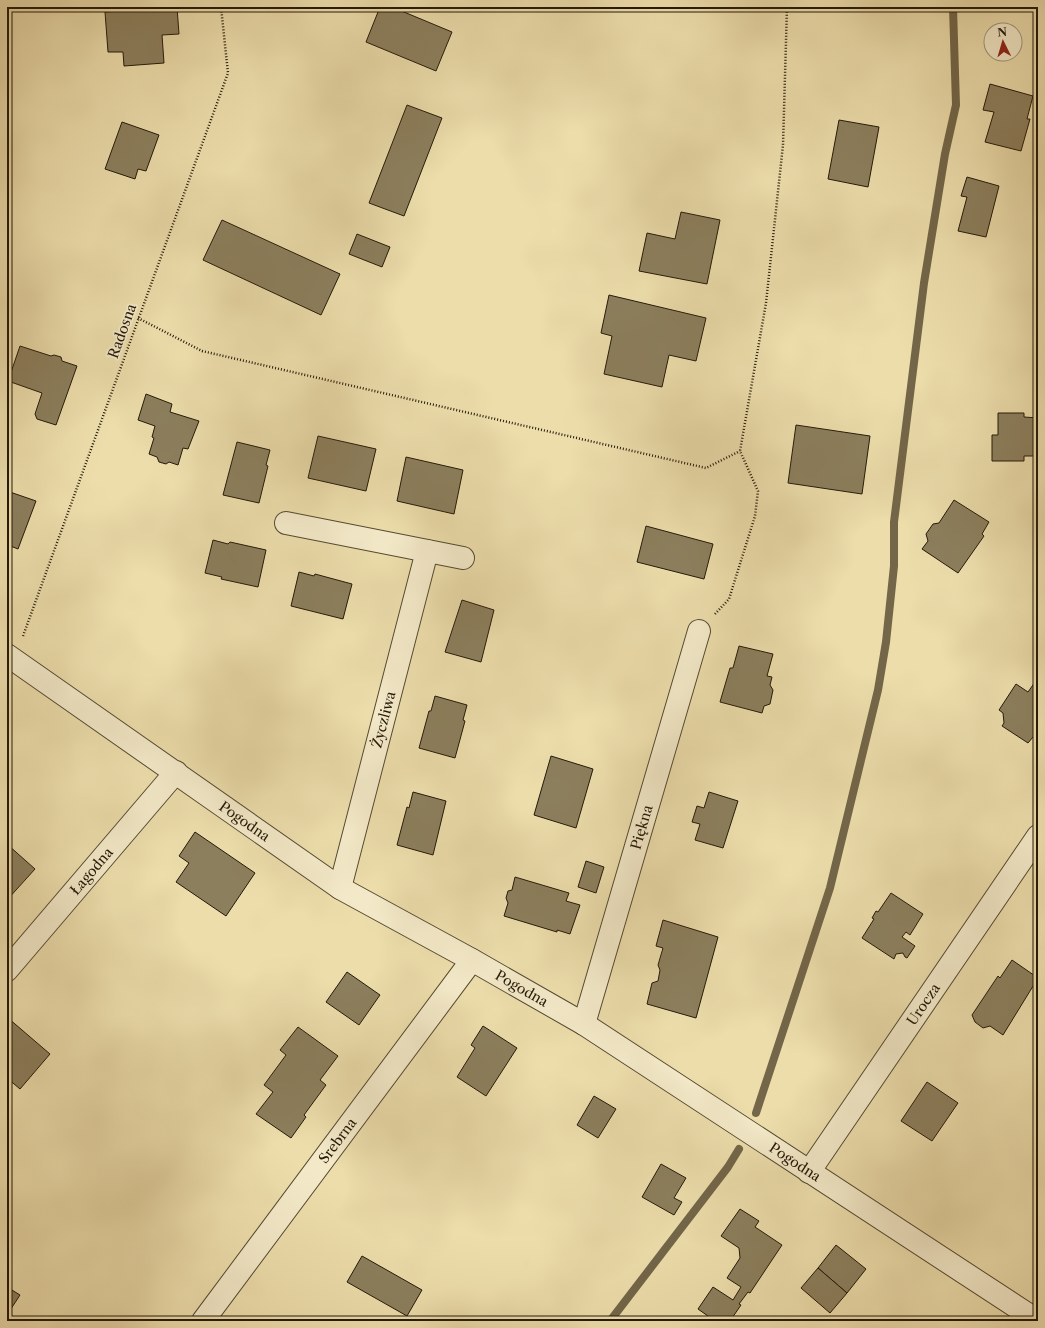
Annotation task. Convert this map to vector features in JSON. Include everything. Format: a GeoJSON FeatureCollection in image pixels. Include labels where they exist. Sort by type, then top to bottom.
{"type":"FeatureCollection","features":[{"type":"Feature","properties":{"kind":"street"},"geometry":{"type":"LineString","coordinates":[[286,523],[463,558]]}},
{"type":"Feature","properties":{"kind":"street","name":"Życzliwa"},"geometry":{"type":"LineString","coordinates":[[340,888],[427,551]]}},
{"type":"Feature","properties":{"kind":"street","name":"Piękna"},"geometry":{"type":"LineString","coordinates":[[584,1024],[699,631]]}},
{"type":"Feature","properties":{"kind":"street","name":"Pogodna"},"geometry":{"type":"LineString","coordinates":[[11,657],[340,888],[472,960],[584,1024],[1038,1321]]}},
{"type":"Feature","properties":{"kind":"street","name":"Łagodna"},"geometry":{"type":"LineString","coordinates":[[7,970],[176,772]]}},
{"type":"Feature","properties":{"kind":"street","name":"Urocza"},"geometry":{"type":"LineString","coordinates":[[809,1172],[1038,836]]}},
{"type":"Feature","properties":{"kind":"street","name":"Srebrna"},"geometry":{"type":"LineString","coordinates":[[203,1321],[472,960]]}},
{"type":"Feature","properties":{"kind":"path","name":"Radosna"},"geometry":{"type":"LineString","coordinates":[[11,657],[228,73],[221,7]]}},
{"type":"Feature","properties":{"kind":"path"},"geometry":{"type":"LineString","coordinates":[[699,631],[729,599],[755,516],[758,491],[740,451],[766,303],[782,153],[787,7]]}},
{"type":"Feature","properties":{"kind":"path"},"geometry":{"type":"LineString","coordinates":[[138,318],[202,351],[706,468],[740,451]]}},
{"type":"Feature","properties":{"kind":"building"},"geometry":{"type":"Polygon","coordinates":[[[177,7],[179,34],[162,35],[164,63],[124,66],[123,52],[108,52],[105,12],[177,7]]]}},
{"type":"Feature","properties":{"kind":"building"},"geometry":{"type":"Polygon","coordinates":[[[380,7],[392,7],[452,32],[436,71],[366,42],[380,7]]]}},
{"type":"Feature","properties":{"kind":"building"},"geometry":{"type":"Polygon","coordinates":[[[990,84],[1033,96],[1027,119],[1030,119],[1021,151],[985,142],[994,112],[983,110],[990,84]]]}},
{"type":"Feature","properties":{"kind":"building"},"geometry":{"type":"Polygon","coordinates":[[[407,105],[442,118],[404,216],[369,203],[407,105]]]}},
{"type":"Feature","properties":{"kind":"building"},"geometry":{"type":"Polygon","coordinates":[[[839,120],[879,127],[868,187],[828,179],[839,120]]]}},
{"type":"Feature","properties":{"kind":"building"},"geometry":{"type":"Polygon","coordinates":[[[122,122],[159,135],[146,171],[138,169],[135,179],[105,169],[122,122]]]}},
{"type":"Feature","properties":{"kind":"building"},"geometry":{"type":"Polygon","coordinates":[[[967,177],[999,186],[986,237],[958,231],[967,197],[961,196],[967,177]]]}},
{"type":"Feature","properties":{"kind":"building"},"geometry":{"type":"Polygon","coordinates":[[[681,212],[720,220],[707,284],[639,271],[647,233],[675,239],[681,212]]]}},
{"type":"Feature","properties":{"kind":"building"},"geometry":{"type":"Polygon","coordinates":[[[222,220],[340,274],[321,315],[203,260],[222,220]]]}},
{"type":"Feature","properties":{"kind":"building"},"geometry":{"type":"Polygon","coordinates":[[[357,234],[390,247],[382,267],[349,254],[357,234]]]}},
{"type":"Feature","properties":{"kind":"building"},"geometry":{"type":"Polygon","coordinates":[[[609,295],[706,318],[696,361],[669,355],[662,387],[604,374],[612,336],[601,333],[609,295]]]}},
{"type":"Feature","properties":{"kind":"building"},"geometry":{"type":"Polygon","coordinates":[[[20,346],[51,356],[54,355],[61,357],[62,361],[77,366],[56,425],[37,419],[35,414],[42,393],[8,381],[20,346]]]}},
{"type":"Feature","properties":{"kind":"building"},"geometry":{"type":"Polygon","coordinates":[[[146,394],[172,404],[170,412],[199,421],[188,449],[183,448],[178,465],[169,462],[166,464],[159,462],[157,457],[149,454],[154,438],[152,437],[155,426],[138,420],[146,394]]]}},
{"type":"Feature","properties":{"kind":"building"},"geometry":{"type":"Polygon","coordinates":[[[998,413],[1024,413],[1024,417],[1038,418],[1038,456],[1024,456],[1024,461],[992,461],[992,435],[998,435],[998,413]]]}},
{"type":"Feature","properties":{"kind":"building"},"geometry":{"type":"Polygon","coordinates":[[[796,425],[870,436],[862,494],[788,483],[796,425]]]}},
{"type":"Feature","properties":{"kind":"building"},"geometry":{"type":"Polygon","coordinates":[[[318,436],[376,449],[366,491],[308,478],[318,436]]]}},
{"type":"Feature","properties":{"kind":"building"},"geometry":{"type":"Polygon","coordinates":[[[237,442],[270,450],[266,465],[268,466],[259,503],[223,495],[237,442]]]}},
{"type":"Feature","properties":{"kind":"building"},"geometry":{"type":"Polygon","coordinates":[[[406,457],[463,470],[454,514],[397,501],[406,457]]]}},
{"type":"Feature","properties":{"kind":"building"},"geometry":{"type":"Polygon","coordinates":[[[7,491],[36,501],[18,549],[8,545],[7,547],[7,491]]]}},
{"type":"Feature","properties":{"kind":"building"},"geometry":{"type":"Polygon","coordinates":[[[954,500],[989,522],[982,534],[984,536],[958,573],[922,549],[928,541],[926,534],[933,524],[939,523],[954,500]]]}},
{"type":"Feature","properties":{"kind":"building"},"geometry":{"type":"Polygon","coordinates":[[[646,526],[713,544],[704,579],[637,562],[646,526]]]}},
{"type":"Feature","properties":{"kind":"building"},"geometry":{"type":"Polygon","coordinates":[[[213,540],[266,550],[258,587],[221,579],[222,577],[205,573],[213,540]]]}},
{"type":"Feature","properties":{"kind":"building"},"geometry":{"type":"Polygon","coordinates":[[[299,572],[314,576],[315,574],[352,584],[343,619],[291,606],[299,572]]]}},
{"type":"Feature","properties":{"kind":"building"},"geometry":{"type":"Polygon","coordinates":[[[462,600],[494,610],[481,662],[445,652],[462,600]]]}},
{"type":"Feature","properties":{"kind":"building"},"geometry":{"type":"Polygon","coordinates":[[[739,646],[773,654],[767,676],[772,677],[770,685],[773,690],[770,704],[764,706],[762,713],[720,702],[730,668],[733,668],[739,646]]]}},
{"type":"Feature","properties":{"kind":"building"},"geometry":{"type":"Polygon","coordinates":[[[1035,682],[1038,684],[1038,731],[1028,743],[1002,726],[1004,723],[1003,713],[999,710],[1016,684],[1028,692],[1035,682]]]}},
{"type":"Feature","properties":{"kind":"building"},"geometry":{"type":"Polygon","coordinates":[[[435,696],[467,705],[463,720],[465,721],[455,758],[419,748],[429,711],[431,711],[435,696]]]}},
{"type":"Feature","properties":{"kind":"building"},"geometry":{"type":"Polygon","coordinates":[[[551,756],[593,769],[576,828],[534,815],[551,756]]]}},
{"type":"Feature","properties":{"kind":"building"},"geometry":{"type":"Polygon","coordinates":[[[413,792],[446,801],[433,855],[397,845],[407,807],[409,808],[413,792]]]}},
{"type":"Feature","properties":{"kind":"building"},"geometry":{"type":"Polygon","coordinates":[[[709,792],[738,801],[723,848],[695,840],[700,824],[692,822],[697,806],[704,808],[709,792]]]}},
{"type":"Feature","properties":{"kind":"building"},"geometry":{"type":"Polygon","coordinates":[[[195,832],[255,873],[226,916],[176,882],[189,863],[179,856],[195,832]]]}},
{"type":"Feature","properties":{"kind":"building"},"geometry":{"type":"Polygon","coordinates":[[[8,845],[35,869],[7,900],[7,847],[8,845]]]}},
{"type":"Feature","properties":{"kind":"building"},"geometry":{"type":"Polygon","coordinates":[[[586,861],[604,867],[596,893],[578,887],[586,861]]]}},
{"type":"Feature","properties":{"kind":"building"},"geometry":{"type":"Polygon","coordinates":[[[515,877],[569,893],[566,901],[580,905],[570,934],[557,930],[557,932],[504,916],[508,903],[506,898],[508,891],[512,890],[515,877]]]}},
{"type":"Feature","properties":{"kind":"building"},"geometry":{"type":"Polygon","coordinates":[[[891,893],[923,914],[910,935],[906,932],[902,937],[915,946],[907,958],[903,953],[896,954],[894,959],[862,938],[874,919],[872,918],[876,911],[878,912],[891,893]]]}},
{"type":"Feature","properties":{"kind":"building"},"geometry":{"type":"Polygon","coordinates":[[[663,920],[718,937],[696,1018],[647,1004],[652,983],[658,981],[660,970],[658,965],[663,948],[656,946],[663,920]]]}},
{"type":"Feature","properties":{"kind":"building"},"geometry":{"type":"Polygon","coordinates":[[[1012,960],[1038,978],[1003,1035],[990,1026],[983,1028],[975,1022],[972,1015],[998,976],[1000,978],[1012,960]]]}},
{"type":"Feature","properties":{"kind":"building"},"geometry":{"type":"Polygon","coordinates":[[[347,972],[380,995],[359,1025],[326,1002],[347,972]]]}},
{"type":"Feature","properties":{"kind":"building"},"geometry":{"type":"Polygon","coordinates":[[[8,1018],[50,1054],[20,1089],[7,1078],[8,1018]]]}},
{"type":"Feature","properties":{"kind":"building"},"geometry":{"type":"Polygon","coordinates":[[[483,1026],[517,1048],[486,1096],[457,1077],[475,1048],[471,1045],[483,1026]]]}},
{"type":"Feature","properties":{"kind":"building"},"geometry":{"type":"Polygon","coordinates":[[[298,1027],[338,1056],[320,1080],[326,1085],[304,1115],[306,1117],[291,1138],[256,1114],[273,1092],[264,1085],[286,1055],[280,1050],[298,1027]]]}},
{"type":"Feature","properties":{"kind":"building"},"geometry":{"type":"Polygon","coordinates":[[[927,1082],[958,1103],[932,1141],[901,1121],[927,1082]]]}},
{"type":"Feature","properties":{"kind":"building"},"geometry":{"type":"Polygon","coordinates":[[[594,1096],[616,1109],[598,1138],[577,1125],[594,1096]]]}},
{"type":"Feature","properties":{"kind":"building"},"geometry":{"type":"Polygon","coordinates":[[[661,1164],[686,1178],[674,1198],[682,1202],[674,1215],[642,1197],[661,1164]]]}},
{"type":"Feature","properties":{"kind":"building"},"geometry":{"type":"Polygon","coordinates":[[[740,1209],[759,1221],[755,1227],[782,1245],[750,1293],[748,1292],[739,1304],[741,1305],[730,1321],[715,1321],[698,1309],[713,1287],[733,1300],[741,1287],[727,1278],[740,1258],[739,1248],[721,1236],[740,1209]]]}},
{"type":"Feature","properties":{"kind":"building"},"geometry":{"type":"Polygon","coordinates":[[[836,1245],[866,1269],[847,1293],[818,1268],[836,1245]]]}},
{"type":"Feature","properties":{"kind":"building"},"geometry":{"type":"Polygon","coordinates":[[[362,1256],[422,1290],[407,1316],[347,1282],[362,1256]]]}},
{"type":"Feature","properties":{"kind":"building"},"geometry":{"type":"Polygon","coordinates":[[[818,1268],[847,1293],[830,1313],[801,1288],[818,1268]]]}},
{"type":"Feature","properties":{"kind":"building"},"geometry":{"type":"Polygon","coordinates":[[[7,1287],[20,1295],[7,1315],[7,1287]]]}},
{"type":"Feature","properties":{"kind":"waterway"},"geometry":{"type":"LineString","coordinates":[[756,1113],[830,888],[878,690],[886,642],[894,566],[894,522],[924,283],[945,154],[956,105],[953,7]]}},
{"type":"Feature","properties":{"kind":"waterway"},"geometry":{"type":"LineString","coordinates":[[610,1321],[728,1167],[739,1149]]}}]}
